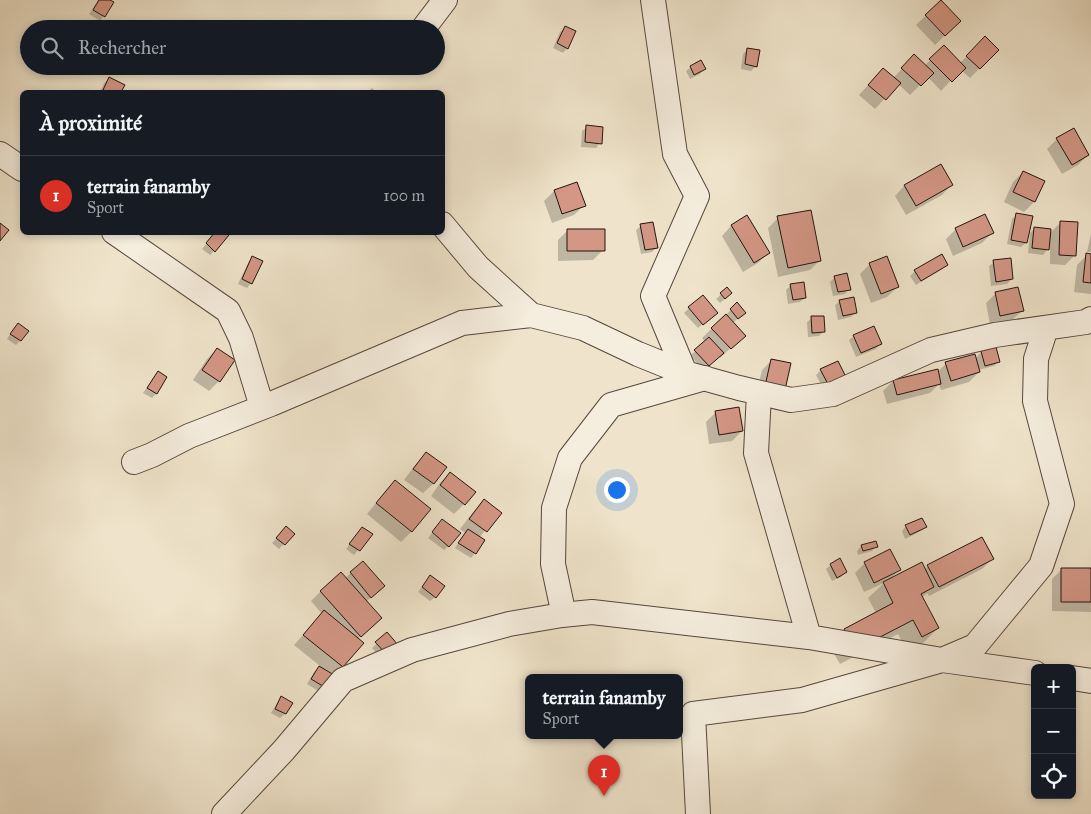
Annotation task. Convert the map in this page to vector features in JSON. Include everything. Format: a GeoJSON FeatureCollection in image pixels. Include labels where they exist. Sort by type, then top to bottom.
{"type":"FeatureCollection","features":[{"type":"Feature","properties":{"kind":"street"},"geometry":{"type":"LineString","coordinates":[[430,20],[445,0]]}},
{"type":"Feature","properties":{"kind":"street"},"geometry":{"type":"LineString","coordinates":[[653,0],[675,154],[697,196],[653,296],[695,376]]}},
{"type":"Feature","properties":{"kind":"street"},"geometry":{"type":"LineString","coordinates":[[0,154],[20,169]]}},
{"type":"Feature","properties":{"kind":"street"},"geometry":{"type":"LineString","coordinates":[[445,228],[478,267],[531,315]]}},
{"type":"Feature","properties":{"kind":"street"},"geometry":{"type":"LineString","coordinates":[[118,235],[228,311],[242,338],[262,407]]}},
{"type":"Feature","properties":{"kind":"street"},"geometry":{"type":"LineString","coordinates":[[134,462],[189,436],[462,323],[531,315],[583,328],[638,354],[695,376],[791,400],[833,394],[931,350],[996,335],[1086,322],[1091,319]]}},
{"type":"Feature","properties":{"kind":"street"},"geometry":{"type":"LineString","coordinates":[[698,814],[693,714],[802,700],[942,660],[975,646],[1041,566],[1062,504],[1034,401],[1036,359],[1046,328]]}},
{"type":"Feature","properties":{"kind":"street"},"geometry":{"type":"LineString","coordinates":[[562,615],[562,606],[553,564],[554,508],[570,458],[611,405],[695,376]]}},
{"type":"Feature","properties":{"kind":"street"},"geometry":{"type":"LineString","coordinates":[[759,393],[756,454],[809,637]]}},
{"type":"Feature","properties":{"kind":"street"},"geometry":{"type":"LineString","coordinates":[[224,814],[284,750],[343,680],[412,650],[509,624],[592,612],[809,637],[942,660],[1031,672]]}},
{"type":"Feature","properties":{"kind":"street"},"geometry":{"type":"LineString","coordinates":[[1076,679],[1091,681]]}},
{"type":"Feature","properties":{"kind":"building"},"geometry":{"type":"Polygon","coordinates":[[[99,0],[114,2],[105,17],[93,10],[99,0]]]}},
{"type":"Feature","properties":{"kind":"building"},"geometry":{"type":"Polygon","coordinates":[[[941,0],[961,21],[945,36],[925,15],[941,0]]]}},
{"type":"Feature","properties":{"kind":"building"},"geometry":{"type":"Polygon","coordinates":[[[565,26],[576,31],[568,49],[557,43],[565,26]]]}},
{"type":"Feature","properties":{"kind":"building"},"geometry":{"type":"Polygon","coordinates":[[[985,36],[999,50],[980,69],[966,56],[985,36]]]}},
{"type":"Feature","properties":{"kind":"building"},"geometry":{"type":"Polygon","coordinates":[[[944,45],[966,68],[952,82],[929,59],[944,45]]]}},
{"type":"Feature","properties":{"kind":"building"},"geometry":{"type":"Polygon","coordinates":[[[747,48],[760,50],[757,67],[745,64],[747,48]]]}},
{"type":"Feature","properties":{"kind":"building"},"geometry":{"type":"Polygon","coordinates":[[[914,54],[934,73],[921,86],[901,68],[914,54]]]}},
{"type":"Feature","properties":{"kind":"building"},"geometry":{"type":"Polygon","coordinates":[[[701,60],[706,69],[694,75],[690,66],[701,60]]]}},
{"type":"Feature","properties":{"kind":"building"},"geometry":{"type":"Polygon","coordinates":[[[883,68],[901,83],[886,100],[868,85],[883,68]]]}},
{"type":"Feature","properties":{"kind":"building"},"geometry":{"type":"Polygon","coordinates":[[[109,77],[125,85],[122,90],[103,90],[109,77]]]}},
{"type":"Feature","properties":{"kind":"building"},"geometry":{"type":"Polygon","coordinates":[[[586,125],[603,127],[602,144],[585,142],[586,125]]]}},
{"type":"Feature","properties":{"kind":"building"},"geometry":{"type":"Polygon","coordinates":[[[1074,128],[1089,155],[1072,165],[1056,138],[1074,128]]]}},
{"type":"Feature","properties":{"kind":"building"},"geometry":{"type":"Polygon","coordinates":[[[941,164],[953,185],[916,206],[904,185],[941,164]]]}},
{"type":"Feature","properties":{"kind":"building"},"geometry":{"type":"Polygon","coordinates":[[[1023,171],[1045,181],[1035,202],[1013,192],[1023,171]]]}},
{"type":"Feature","properties":{"kind":"building"},"geometry":{"type":"Polygon","coordinates":[[[577,182],[586,206],[562,214],[554,190],[577,182]]]}},
{"type":"Feature","properties":{"kind":"building"},"geometry":{"type":"Polygon","coordinates":[[[811,210],[821,261],[788,268],[777,216],[811,210]]]}},
{"type":"Feature","properties":{"kind":"building"},"geometry":{"type":"Polygon","coordinates":[[[1016,213],[1033,216],[1027,243],[1011,240],[1016,213]]]}},
{"type":"Feature","properties":{"kind":"building"},"geometry":{"type":"Polygon","coordinates":[[[985,214],[994,233],[963,247],[955,228],[985,214]]]}},
{"type":"Feature","properties":{"kind":"building"},"geometry":{"type":"Polygon","coordinates":[[[747,215],[770,253],[754,263],[731,225],[747,215]]]}},
{"type":"Feature","properties":{"kind":"building"},"geometry":{"type":"Polygon","coordinates":[[[1060,221],[1078,222],[1076,256],[1059,255],[1060,221]]]}},
{"type":"Feature","properties":{"kind":"building"},"geometry":{"type":"Polygon","coordinates":[[[653,222],[658,248],[645,250],[640,224],[653,222]]]}},
{"type":"Feature","properties":{"kind":"building"},"geometry":{"type":"Polygon","coordinates":[[[0,223],[9,230],[0,241],[0,223]]]}},
{"type":"Feature","properties":{"kind":"building"},"geometry":{"type":"Polygon","coordinates":[[[1034,227],[1051,229],[1049,250],[1032,248],[1034,227]]]}},
{"type":"Feature","properties":{"kind":"building"},"geometry":{"type":"Polygon","coordinates":[[[567,229],[605,229],[605,251],[567,251],[567,229]]]}},
{"type":"Feature","properties":{"kind":"building"},"geometry":{"type":"Polygon","coordinates":[[[213,235],[229,235],[215,252],[206,243],[213,235]]]}},
{"type":"Feature","properties":{"kind":"building"},"geometry":{"type":"Polygon","coordinates":[[[1086,253],[1091,254],[1091,283],[1083,282],[1086,253]]]}},
{"type":"Feature","properties":{"kind":"building"},"geometry":{"type":"Polygon","coordinates":[[[942,254],[948,265],[921,281],[914,270],[942,254]]]}},
{"type":"Feature","properties":{"kind":"building"},"geometry":{"type":"Polygon","coordinates":[[[252,256],[263,261],[252,284],[242,279],[252,256]]]}},
{"type":"Feature","properties":{"kind":"building"},"geometry":{"type":"Polygon","coordinates":[[[887,256],[899,287],[881,294],[869,263],[887,256]]]}},
{"type":"Feature","properties":{"kind":"building"},"geometry":{"type":"Polygon","coordinates":[[[1011,258],[1013,279],[996,282],[993,260],[1011,258]]]}},
{"type":"Feature","properties":{"kind":"building"},"geometry":{"type":"Polygon","coordinates":[[[847,273],[851,290],[838,292],[834,276],[847,273]]]}},
{"type":"Feature","properties":{"kind":"building"},"geometry":{"type":"Polygon","coordinates":[[[804,282],[806,298],[793,300],[790,284],[804,282]]]}},
{"type":"Feature","properties":{"kind":"building"},"geometry":{"type":"Polygon","coordinates":[[[727,287],[732,293],[725,299],[720,293],[727,287]]]}},
{"type":"Feature","properties":{"kind":"building"},"geometry":{"type":"Polygon","coordinates":[[[1018,287],[1024,311],[1000,316],[995,292],[1018,287]]]}},
{"type":"Feature","properties":{"kind":"building"},"geometry":{"type":"Polygon","coordinates":[[[703,295],[718,313],[703,325],[688,307],[703,295]]]}},
{"type":"Feature","properties":{"kind":"building"},"geometry":{"type":"Polygon","coordinates":[[[854,297],[857,313],[843,316],[839,300],[854,297]]]}},
{"type":"Feature","properties":{"kind":"building"},"geometry":{"type":"Polygon","coordinates":[[[737,302],[746,313],[738,319],[730,309],[737,302]]]}},
{"type":"Feature","properties":{"kind":"building"},"geometry":{"type":"Polygon","coordinates":[[[726,314],[746,336],[731,349],[711,328],[726,314]]]}},
{"type":"Feature","properties":{"kind":"building"},"geometry":{"type":"Polygon","coordinates":[[[811,316],[824,316],[825,332],[812,333],[811,316]]]}},
{"type":"Feature","properties":{"kind":"building"},"geometry":{"type":"Polygon","coordinates":[[[18,323],[29,331],[21,341],[10,334],[18,323]]]}},
{"type":"Feature","properties":{"kind":"building"},"geometry":{"type":"Polygon","coordinates":[[[874,326],[882,344],[861,353],[853,335],[874,326]]]}},
{"type":"Feature","properties":{"kind":"building"},"geometry":{"type":"Polygon","coordinates":[[[709,337],[724,353],[709,366],[694,350],[709,337]]]}},
{"type":"Feature","properties":{"kind":"building"},"geometry":{"type":"Polygon","coordinates":[[[996,347],[1000,362],[985,366],[981,351],[996,347]]]}},
{"type":"Feature","properties":{"kind":"building"},"geometry":{"type":"Polygon","coordinates":[[[217,348],[235,360],[220,382],[202,370],[217,348]]]}},
{"type":"Feature","properties":{"kind":"building"},"geometry":{"type":"Polygon","coordinates":[[[975,354],[980,372],[951,381],[945,362],[975,354]]]}},
{"type":"Feature","properties":{"kind":"building"},"geometry":{"type":"Polygon","coordinates":[[[771,359],[791,363],[785,390],[765,386],[771,359]]]}},
{"type":"Feature","properties":{"kind":"building"},"geometry":{"type":"Polygon","coordinates":[[[838,361],[846,377],[829,386],[820,369],[838,361]]]}},
{"type":"Feature","properties":{"kind":"building"},"geometry":{"type":"Polygon","coordinates":[[[938,369],[941,384],[897,395],[893,380],[938,369]]]}},
{"type":"Feature","properties":{"kind":"building"},"geometry":{"type":"Polygon","coordinates":[[[158,371],[167,377],[157,394],[147,388],[158,371]]]}},
{"type":"Feature","properties":{"kind":"building"},"geometry":{"type":"Polygon","coordinates":[[[739,407],[743,431],[719,435],[715,411],[739,407]]]}},
{"type":"Feature","properties":{"kind":"building"},"geometry":{"type":"Polygon","coordinates":[[[426,452],[447,467],[434,484],[413,469],[426,452]]]}},
{"type":"Feature","properties":{"kind":"building"},"geometry":{"type":"Polygon","coordinates":[[[450,472],[476,492],[465,505],[440,485],[450,472]]]}},
{"type":"Feature","properties":{"kind":"building"},"geometry":{"type":"Polygon","coordinates":[[[395,480],[431,509],[412,532],[376,503],[395,480]]]}},
{"type":"Feature","properties":{"kind":"building"},"geometry":{"type":"Polygon","coordinates":[[[484,499],[502,513],[487,532],[469,519],[484,499]]]}},
{"type":"Feature","properties":{"kind":"building"},"geometry":{"type":"Polygon","coordinates":[[[922,518],[927,527],[910,535],[905,525],[922,518]]]}},
{"type":"Feature","properties":{"kind":"building"},"geometry":{"type":"Polygon","coordinates":[[[442,519],[461,533],[449,547],[432,532],[442,519]]]}},
{"type":"Feature","properties":{"kind":"building"},"geometry":{"type":"Polygon","coordinates":[[[286,526],[295,534],[285,545],[276,538],[286,526]]]}},
{"type":"Feature","properties":{"kind":"building"},"geometry":{"type":"Polygon","coordinates":[[[362,527],[373,534],[360,551],[349,544],[362,527]]]}},
{"type":"Feature","properties":{"kind":"building"},"geometry":{"type":"Polygon","coordinates":[[[468,529],[485,540],[476,554],[458,543],[468,529]]]}},
{"type":"Feature","properties":{"kind":"building"},"geometry":{"type":"Polygon","coordinates":[[[982,537],[994,559],[939,587],[927,565],[982,537]]]}},
{"type":"Feature","properties":{"kind":"building"},"geometry":{"type":"Polygon","coordinates":[[[876,541],[878,547],[863,551],[861,545],[876,541]]]}},
{"type":"Feature","properties":{"kind":"building"},"geometry":{"type":"Polygon","coordinates":[[[890,549],[901,570],[874,583],[864,562],[890,549]]]}},
{"type":"Feature","properties":{"kind":"building"},"geometry":{"type":"Polygon","coordinates":[[[840,558],[847,572],[837,578],[830,564],[840,558]]]}},
{"type":"Feature","properties":{"kind":"building"},"geometry":{"type":"Polygon","coordinates":[[[363,561],[385,586],[371,598],[350,572],[363,561]]]}},
{"type":"Feature","properties":{"kind":"building"},"geometry":{"type":"Polygon","coordinates":[[[922,562],[934,587],[921,594],[939,628],[922,637],[913,620],[855,650],[844,629],[893,603],[883,582],[922,562]]]}},
{"type":"Feature","properties":{"kind":"building"},"geometry":{"type":"Polygon","coordinates":[[[1061,568],[1091,568],[1091,602],[1061,602],[1061,568]]]}},
{"type":"Feature","properties":{"kind":"building"},"geometry":{"type":"Polygon","coordinates":[[[341,572],[382,618],[361,637],[320,591],[341,572]]]}},
{"type":"Feature","properties":{"kind":"building"},"geometry":{"type":"Polygon","coordinates":[[[430,575],[445,586],[436,598],[422,587],[430,575]]]}},
{"type":"Feature","properties":{"kind":"building"},"geometry":{"type":"Polygon","coordinates":[[[324,610],[364,643],[343,667],[303,635],[324,610]]]}},
{"type":"Feature","properties":{"kind":"building"},"geometry":{"type":"Polygon","coordinates":[[[387,632],[399,646],[388,656],[375,642],[387,632]]]}},
{"type":"Feature","properties":{"kind":"building"},"geometry":{"type":"Polygon","coordinates":[[[319,666],[334,675],[326,688],[311,679],[319,666]]]}},
{"type":"Feature","properties":{"kind":"building"},"geometry":{"type":"Polygon","coordinates":[[[281,696],[293,703],[286,714],[275,709],[281,696]]]}},
{"type":"Feature","properties":{"kind":"place","name":"terrain fanamby"},"geometry":{"type":"Point","coordinates":[604,796]}}]}
